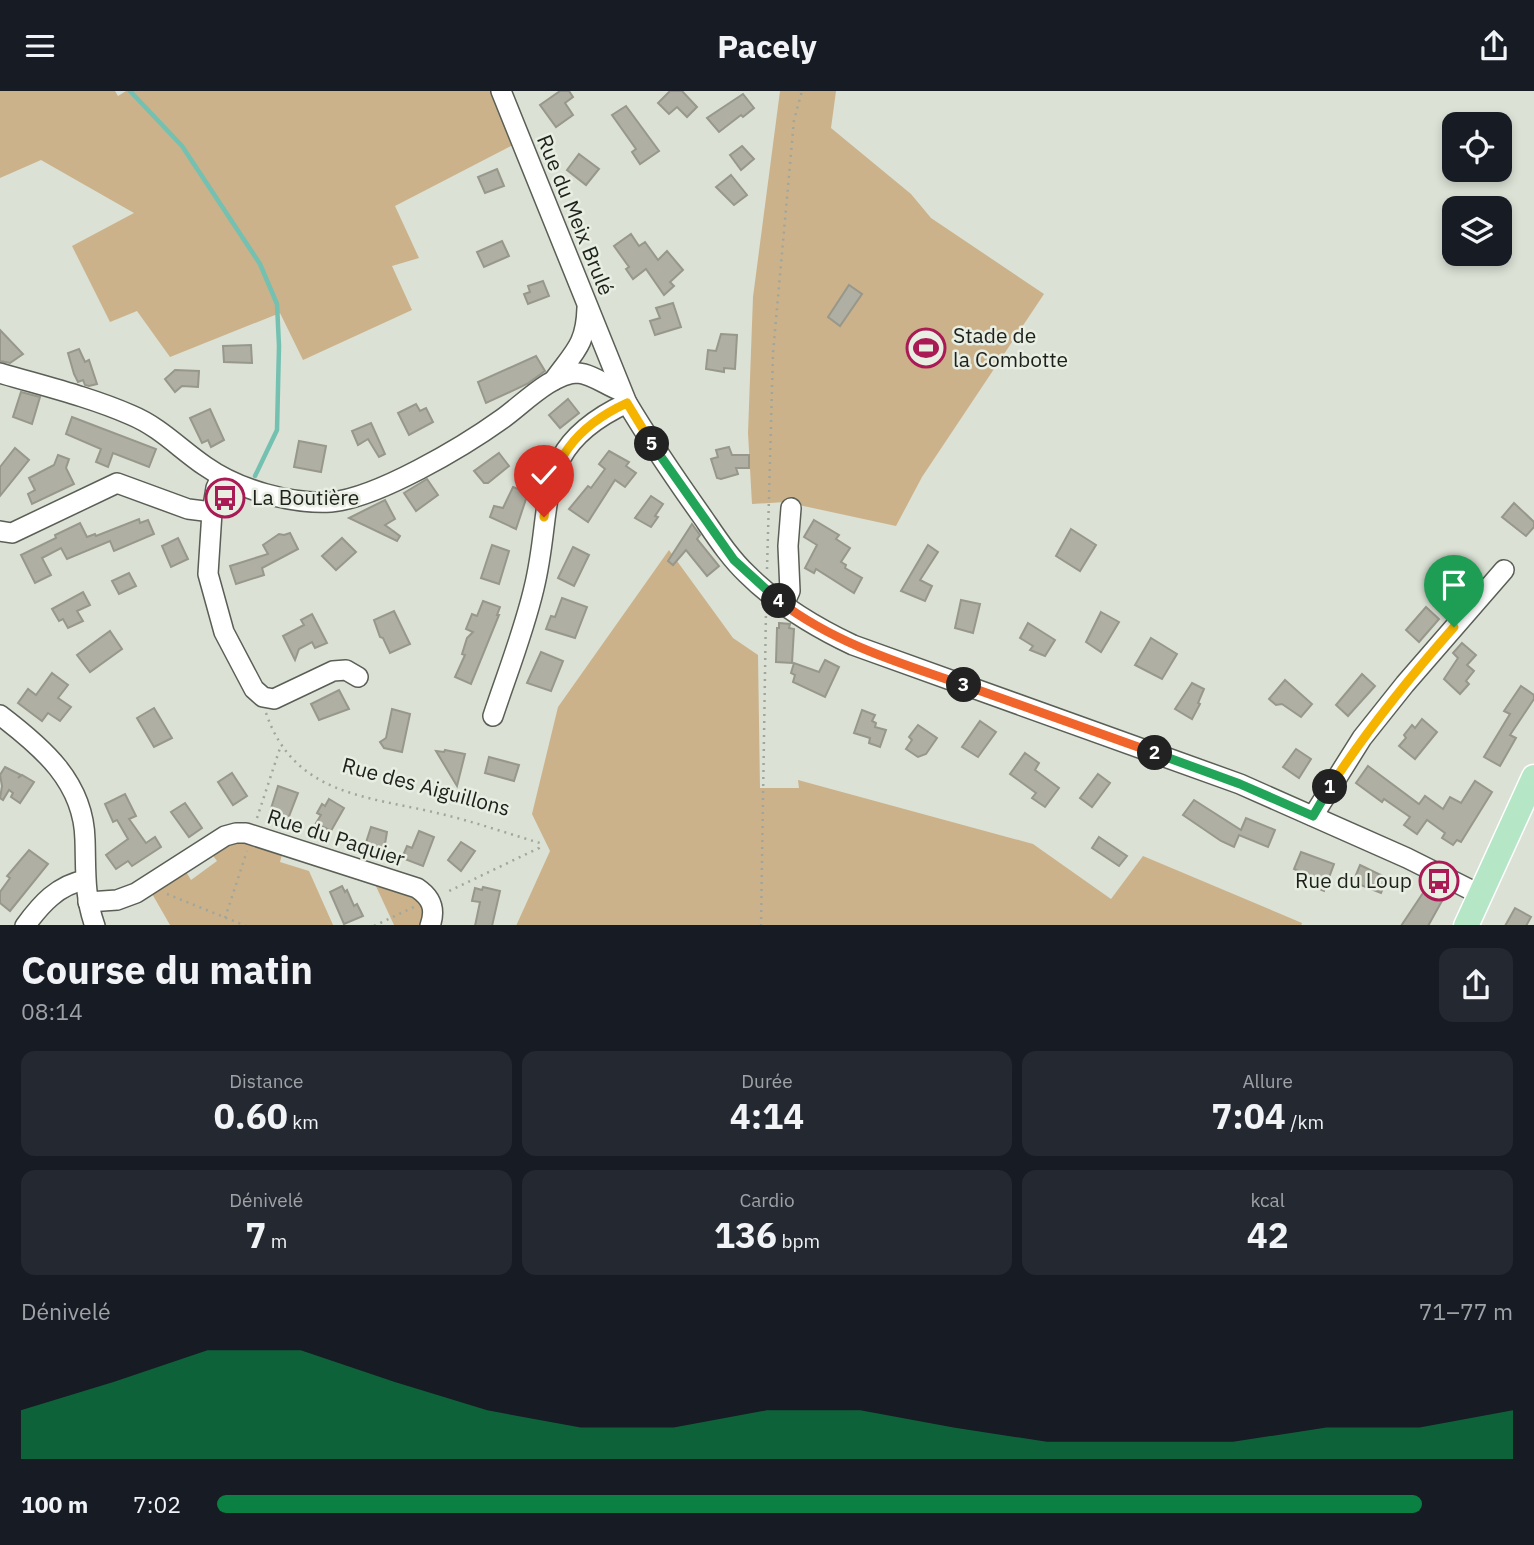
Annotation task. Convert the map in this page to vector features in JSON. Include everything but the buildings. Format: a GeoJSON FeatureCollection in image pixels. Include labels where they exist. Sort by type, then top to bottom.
{"type":"FeatureCollection","features":[{"type":"Feature","properties":{"kind":"main road"},"geometry":{"type":"LineString","coordinates":[[1466,925],[1534,777]]}},
{"type":"Feature","properties":{"kind":"street","name":"Rue du Meix Brulé"},"geometry":{"type":"LineString","coordinates":[[501,91],[624,397],[652,445],[728,553],[766,591],[832,635],[885,658],[1240,784],[1407,858],[1479,894]]}},
{"type":"Feature","properties":{"kind":"street"},"geometry":{"type":"LineString","coordinates":[[0,373],[132,415],[162,432],[221,477],[289,498],[329,502],[354,498],[399,479],[501,420],[553,380],[578,350],[584,336],[587,305]]}},
{"type":"Feature","properties":{"kind":"street"},"geometry":{"type":"LineString","coordinates":[[578,350],[606,353]]}},
{"type":"Feature","properties":{"kind":"street"},"geometry":{"type":"LineString","coordinates":[[553,380],[594,368],[606,353]]}},
{"type":"Feature","properties":{"kind":"street"},"geometry":{"type":"LineString","coordinates":[[493,716],[535,585],[552,477],[571,442],[624,397],[579,373]]}},
{"type":"Feature","properties":{"kind":"street"},"geometry":{"type":"LineString","coordinates":[[221,477],[216,488],[212,512],[207,563],[215,603],[233,649],[254,689],[263,697],[274,699],[333,671],[346,670],[358,677]]}},
{"type":"Feature","properties":{"kind":"street"},"geometry":{"type":"LineString","coordinates":[[0,531],[12,533],[117,483],[188,509],[212,512]]}},
{"type":"Feature","properties":{"kind":"street"},"geometry":{"type":"LineString","coordinates":[[784,604],[790,591],[788,546],[791,508]]}},
{"type":"Feature","properties":{"kind":"street"},"geometry":{"type":"LineString","coordinates":[[1313,816],[1362,738],[1504,570]]}},
{"type":"Feature","properties":{"kind":"street"},"geometry":{"type":"LineString","coordinates":[[0,715],[42,749],[66,778],[84,826],[85,880],[95,925]]}},
{"type":"Feature","properties":{"kind":"street","name":"Rue du Paquier"},"geometry":{"type":"LineString","coordinates":[[88,902],[117,900],[147,886],[225,836],[236,833],[246,833],[417,888],[430,900]]}},
{"type":"Feature","properties":{"kind":"street"},"geometry":{"type":"LineString","coordinates":[[26,925],[36,910],[60,888],[85,880]]}},
{"type":"Feature","properties":{"kind":"street"},"geometry":{"type":"LineString","coordinates":[[430,900],[433,911],[430,925]]}},
{"type":"Feature","properties":{"kind":"path"},"geometry":{"type":"LineString","coordinates":[[761,925],[766,591],[774,353],[794,120],[802,91]]}},
{"type":"Feature","properties":{"kind":"path","name":"Rue des Aiguillons"},"geometry":{"type":"LineString","coordinates":[[263,697],[268,720],[289,756],[307,773],[336,789],[369,799],[444,814],[540,843],[539,848],[430,900]]}},
{"type":"Feature","properties":{"kind":"path"},"geometry":{"type":"LineString","coordinates":[[147,886],[244,925]]}},
{"type":"Feature","properties":{"kind":"path"},"geometry":{"type":"LineString","coordinates":[[376,925],[430,900]]}},
{"type":"Feature","properties":{"kind":"shaded area"},"geometry":{"type":"Polygon","coordinates":[[[0,91],[115,91],[118,96],[126,91],[491,91],[513,145],[395,206],[419,258],[392,266],[412,310],[303,360],[280,313],[170,357],[137,311],[110,322],[72,246],[134,213],[41,160],[0,178],[0,91]]]}},
{"type":"Feature","properties":{"kind":"shaded area"},"geometry":{"type":"Polygon","coordinates":[[[780,91],[836,91],[831,128],[911,194],[931,218],[1044,294],[922,477],[896,526],[785,502],[752,504],[748,433],[753,297],[780,91]]]}},
{"type":"Feature","properties":{"kind":"shaded area"},"geometry":{"type":"Polygon","coordinates":[[[669,550],[733,638],[758,655],[760,788],[799,788],[798,780],[1033,844],[1111,899],[1143,856],[1302,923],[516,925],[550,851],[532,814],[558,707],[669,550]]]}},
{"type":"Feature","properties":{"kind":"shaded area"},"geometry":{"type":"Polygon","coordinates":[[[237,841],[283,851],[280,862],[309,871],[333,925],[170,925],[151,892],[185,870],[191,880],[217,861],[211,853],[237,841]]]}},
{"type":"Feature","properties":{"kind":"shaded area"},"geometry":{"type":"Polygon","coordinates":[[[374,882],[415,895],[424,905],[422,925],[394,925],[374,882]]]}},
{"type":"Feature","properties":{"kind":"waterway"},"geometry":{"type":"LineString","coordinates":[[130,91],[182,146],[260,264],[277,304],[277,430],[255,476]]}},
{"type":"Feature","properties":{"kind":"place","name":"Stade de la Combotte"},"geometry":{"type":"Point","coordinates":[926,348]}},
{"type":"Feature","properties":{"kind":"place","name":"La Boutière"},"geometry":{"type":"Point","coordinates":[225,498]}},
{"type":"Feature","properties":{"kind":"place","name":"Rue du Loup"},"geometry":{"type":"Point","coordinates":[1439,881]}},
{"type":"Feature","properties":{"kind":"route"},"geometry":{"type":"LineString","coordinates":[[544,517],[552,477],[571,442],[606,414],[627,403],[652,445],[734,560],[766,591],[832,635],[885,658],[1179,761],[1313,816],[1362,738],[1454,627]]}}]}
